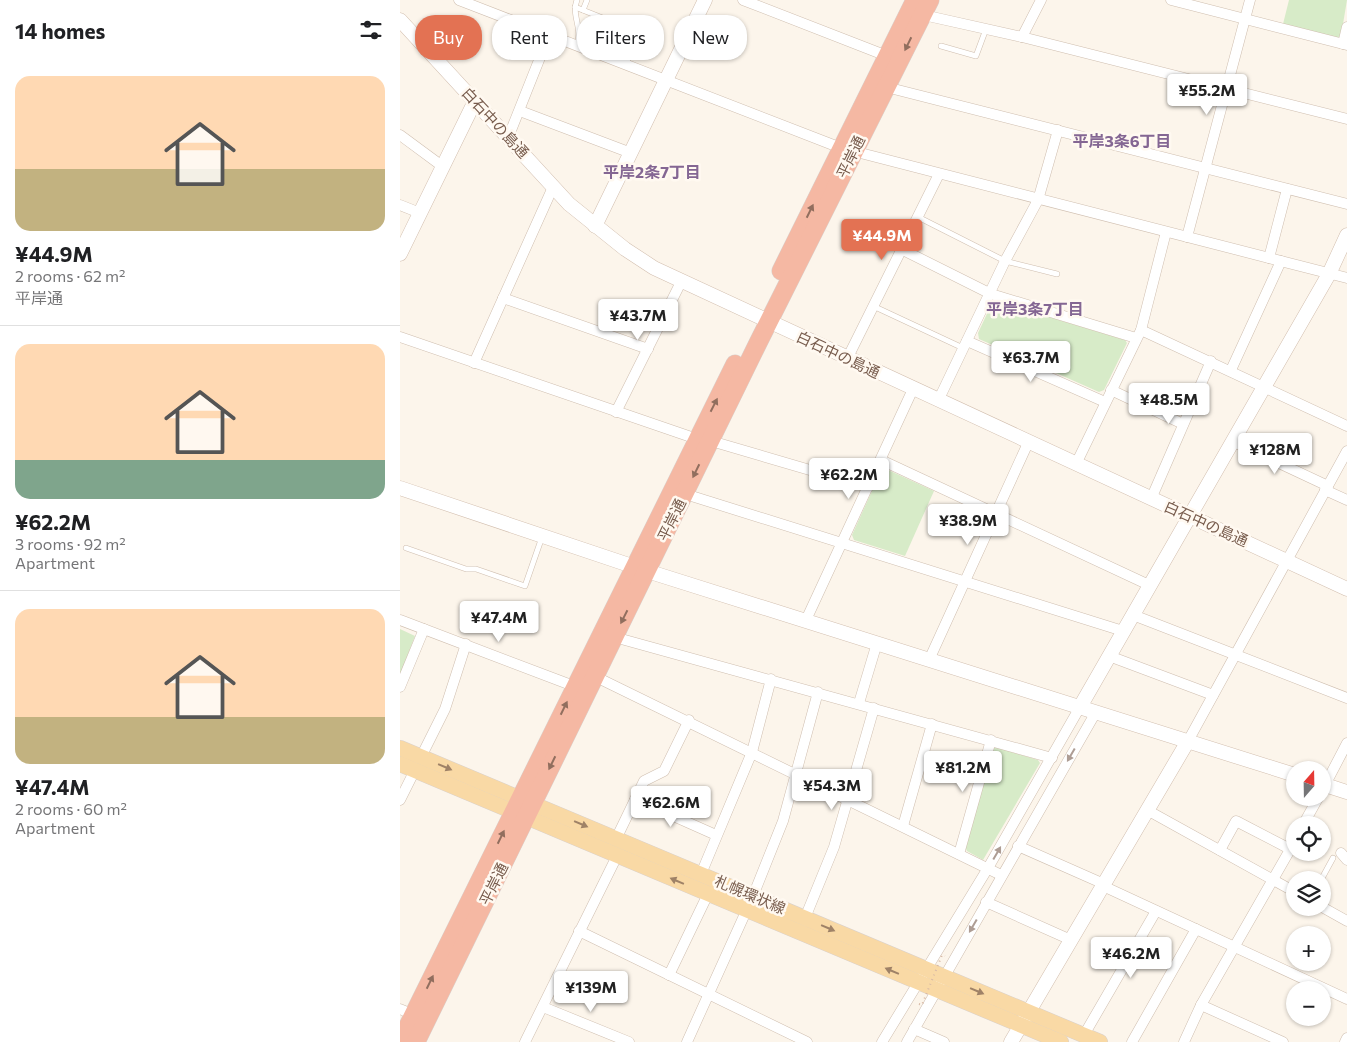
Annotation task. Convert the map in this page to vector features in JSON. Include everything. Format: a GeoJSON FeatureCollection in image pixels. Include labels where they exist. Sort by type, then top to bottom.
{"type":"FeatureCollection","features":[{"type":"Feature","properties":{"kind":"highway","name":"平岸通"},"geometry":{"type":"LineString","coordinates":[[881,85],[887,56],[916,8],[930,0]]}},
{"type":"Feature","properties":{"kind":"highway","name":"平岸通"},"geometry":{"type":"LineString","coordinates":[[400,1042],[523,808],[881,85],[916,8]]}},
{"type":"Feature","properties":{"kind":"highway","name":"平岸通"},"geometry":{"type":"LineString","coordinates":[[585,681],[614,637],[640,569],[685,494],[704,440]]}},
{"type":"Feature","properties":{"kind":"highway","name":"平岸通"},"geometry":{"type":"LineString","coordinates":[[413,1015],[416,1042]]}},
{"type":"Feature","properties":{"kind":"main road","name":"札幌環状線"},"geometry":{"type":"LineString","coordinates":[[400,748],[418,764],[523,808],[616,839],[701,874],[805,918],[922,976]]}},
{"type":"Feature","properties":{"kind":"main road","name":"札幌環状線"},"geometry":{"type":"LineString","coordinates":[[400,764],[418,764]]}},
{"type":"Feature","properties":{"kind":"main road","name":"札幌環状線"},"geometry":{"type":"LineString","coordinates":[[523,808],[617,856],[745,910],[940,983],[1024,1019],[1062,1042]]}},
{"type":"Feature","properties":{"kind":"main road","name":"札幌環状線"},"geometry":{"type":"LineString","coordinates":[[1024,1019],[1084,1035],[1100,1042]]}},
{"type":"Feature","properties":{"kind":"street"},"geometry":{"type":"LineString","coordinates":[[459,0],[498,15]]}},
{"type":"Feature","properties":{"kind":"street"},"geometry":{"type":"LineString","coordinates":[[595,226],[705,0]]}},
{"type":"Feature","properties":{"kind":"street"},"geometry":{"type":"LineString","coordinates":[[743,0],[887,56]]}},
{"type":"Feature","properties":{"kind":"street"},"geometry":{"type":"LineString","coordinates":[[1022,37],[1041,0]]}},
{"type":"Feature","properties":{"kind":"street"},"geometry":{"type":"LineString","coordinates":[[1172,0],[1196,3],[1246,20],[1345,44],[1347,28]]}},
{"type":"Feature","properties":{"kind":"street"},"geometry":{"type":"LineString","coordinates":[[1187,237],[1250,0]]}},
{"type":"Feature","properties":{"kind":"street"},"geometry":{"type":"LineString","coordinates":[[916,8],[986,29],[1347,119]]}},
{"type":"Feature","properties":{"kind":"street","name":"白石中の島通"},"geometry":{"type":"LineString","coordinates":[[400,20],[553,187],[595,226],[646,263],[681,282],[1347,589]]}},
{"type":"Feature","properties":{"kind":"street"},"geometry":{"type":"LineString","coordinates":[[567,42],[848,150],[1347,278]]}},
{"type":"Feature","properties":{"kind":"street"},"geometry":{"type":"LineString","coordinates":[[508,138],[539,60]]}},
{"type":"Feature","properties":{"kind":"street"},"geometry":{"type":"LineString","coordinates":[[881,85],[1206,170],[1347,204]]}},
{"type":"Feature","properties":{"kind":"street"},"geometry":{"type":"LineString","coordinates":[[400,254],[474,101]]}},
{"type":"Feature","properties":{"kind":"street"},"geometry":{"type":"LineString","coordinates":[[520,111],[631,153]]}},
{"type":"Feature","properties":{"kind":"street"},"geometry":{"type":"LineString","coordinates":[[938,401],[991,294],[1005,261],[1038,200],[1058,130]]}},
{"type":"Feature","properties":{"kind":"street"},"geometry":{"type":"LineString","coordinates":[[400,135],[442,166]]}},
{"type":"Feature","properties":{"kind":"street"},"geometry":{"type":"LineString","coordinates":[[848,359],[938,174]]}},
{"type":"Feature","properties":{"kind":"street"},"geometry":{"type":"LineString","coordinates":[[474,363],[553,187]]}},
{"type":"Feature","properties":{"kind":"street"},"geometry":{"type":"LineString","coordinates":[[1270,258],[1287,189]]}},
{"type":"Feature","properties":{"kind":"street"},"geometry":{"type":"LineString","coordinates":[[400,205],[420,214]]}},
{"type":"Feature","properties":{"kind":"street"},"geometry":{"type":"LineString","coordinates":[[1076,464],[1139,334],[1166,232]]}},
{"type":"Feature","properties":{"kind":"street"},"geometry":{"type":"LineString","coordinates":[[882,1042],[988,868],[1052,758],[1329,274],[1347,235]]}},
{"type":"Feature","properties":{"kind":"street"},"geometry":{"type":"LineString","coordinates":[[902,250],[991,294],[1139,334],[1211,362],[1347,426]]}},
{"type":"Feature","properties":{"kind":"street"},"geometry":{"type":"LineString","coordinates":[[1230,370],[1281,261]]}},
{"type":"Feature","properties":{"kind":"street"},"geometry":{"type":"LineString","coordinates":[[616,412],[681,282]]}},
{"type":"Feature","properties":{"kind":"street"},"geometry":{"type":"LineString","coordinates":[[503,298],[648,349]]}},
{"type":"Feature","properties":{"kind":"street"},"geometry":{"type":"LineString","coordinates":[[400,337],[616,412],[868,488]]}},
{"type":"Feature","properties":{"kind":"street"},"geometry":{"type":"LineString","coordinates":[[965,345],[1105,402]]}},
{"type":"Feature","properties":{"kind":"street"},"geometry":{"type":"LineString","coordinates":[[1150,499],[1211,362]]}},
{"type":"Feature","properties":{"kind":"street"},"geometry":{"type":"LineString","coordinates":[[806,620],[913,389]]}},
{"type":"Feature","properties":{"kind":"street"},"geometry":{"type":"LineString","coordinates":[[1111,390],[1183,424]]}},
{"type":"Feature","properties":{"kind":"street"},"geometry":{"type":"LineString","coordinates":[[1232,441],[1327,488],[1347,500]]}},
{"type":"Feature","properties":{"kind":"street"},"geometry":{"type":"LineString","coordinates":[[929,660],[1028,443]]}},
{"type":"Feature","properties":{"kind":"street"},"geometry":{"type":"LineString","coordinates":[[1011,1042],[1188,741],[1347,451]]}},
{"type":"Feature","properties":{"kind":"street"},"geometry":{"type":"LineString","coordinates":[[881,460],[1150,585]]}},
{"type":"Feature","properties":{"kind":"street"},"geometry":{"type":"LineString","coordinates":[[400,488],[640,569],[1286,773]]}},
{"type":"Feature","properties":{"kind":"street"},"geometry":{"type":"LineString","coordinates":[[685,494],[1123,631]]}},
{"type":"Feature","properties":{"kind":"street"},"geometry":{"type":"LineString","coordinates":[[1133,615],[1347,698]]}},
{"type":"Feature","properties":{"kind":"street"},"geometry":{"type":"LineString","coordinates":[[400,620],[466,644],[585,681],[688,720],[1002,875]]}},
{"type":"Feature","properties":{"kind":"street"},"geometry":{"type":"LineString","coordinates":[[400,687],[424,629]]}},
{"type":"Feature","properties":{"kind":"street"},"geometry":{"type":"LineString","coordinates":[[614,637],[859,703],[1052,758]]}},
{"type":"Feature","properties":{"kind":"street"},"geometry":{"type":"LineString","coordinates":[[859,703],[877,643]]}},
{"type":"Feature","properties":{"kind":"street"},"geometry":{"type":"LineString","coordinates":[[400,800],[445,708],[466,644]]}},
{"type":"Feature","properties":{"kind":"street"},"geometry":{"type":"LineString","coordinates":[[1109,656],[1213,695]]}},
{"type":"Feature","properties":{"kind":"street"},"geometry":{"type":"LineString","coordinates":[[701,874],[752,752],[771,679]]}},
{"type":"Feature","properties":{"kind":"street"},"geometry":{"type":"LineString","coordinates":[[687,1042],[745,910],[753,896],[783,821],[818,692]]}},
{"type":"Feature","properties":{"kind":"street"},"geometry":{"type":"LineString","coordinates":[[805,918],[834,847],[874,708]]}},
{"type":"Feature","properties":{"kind":"street"},"geometry":{"type":"LineString","coordinates":[[907,1042],[1096,712]]}},
{"type":"Feature","properties":{"kind":"street"},"geometry":{"type":"LineString","coordinates":[[616,839],[644,781],[664,771],[688,720]]}},
{"type":"Feature","properties":{"kind":"street"},"geometry":{"type":"LineString","coordinates":[[903,826],[932,724]]}},
{"type":"Feature","properties":{"kind":"street"},"geometry":{"type":"LineString","coordinates":[[959,854],[991,740]]}},
{"type":"Feature","properties":{"kind":"street"},"geometry":{"type":"LineString","coordinates":[[1331,773],[1347,744]]}},
{"type":"Feature","properties":{"kind":"street"},"geometry":{"type":"LineString","coordinates":[[1331,790],[1347,792]]}},
{"type":"Feature","properties":{"kind":"street"},"geometry":{"type":"LineString","coordinates":[[636,799],[716,835]]}},
{"type":"Feature","properties":{"kind":"street"},"geometry":{"type":"LineString","coordinates":[[1147,810],[1286,887]]}},
{"type":"Feature","properties":{"kind":"street"},"geometry":{"type":"LineString","coordinates":[[1220,850],[1236,821],[1286,842]]}},
{"type":"Feature","properties":{"kind":"street"},"geometry":{"type":"LineString","coordinates":[[1018,846],[1347,999]]}},
{"type":"Feature","properties":{"kind":"street"},"geometry":{"type":"LineString","coordinates":[[525,1042],[617,856]]}},
{"type":"Feature","properties":{"kind":"street"},"geometry":{"type":"LineString","coordinates":[[1184,1042],[1201,1005],[1286,857]]}},
{"type":"Feature","properties":{"kind":"street"},"geometry":{"type":"LineString","coordinates":[[669,975],[708,894]]}},
{"type":"Feature","properties":{"kind":"street"},"geometry":{"type":"LineString","coordinates":[[986,902],[1071,940]]}},
{"type":"Feature","properties":{"kind":"street"},"geometry":{"type":"LineString","coordinates":[[1084,1035],[1156,911]]}},
{"type":"Feature","properties":{"kind":"street"},"geometry":{"type":"LineString","coordinates":[[1331,913],[1347,921]]}},
{"type":"Feature","properties":{"kind":"street"},"geometry":{"type":"LineString","coordinates":[[1132,1042],[1196,929]]}},
{"type":"Feature","properties":{"kind":"street"},"geometry":{"type":"LineString","coordinates":[[579,931],[807,1042]]}},
{"type":"Feature","properties":{"kind":"street"},"geometry":{"type":"LineString","coordinates":[[1201,1005],[1283,1042]]}},
{"type":"Feature","properties":{"kind":"street"},"geometry":{"type":"LineString","coordinates":[[543,1008],[629,1042]]}},
{"type":"Feature","properties":{"kind":"street"},"geometry":{"type":"LineString","coordinates":[[914,1029],[944,1042]]}},
{"type":"Feature","properties":{"kind":"street"},"geometry":{"type":"LineString","coordinates":[[1345,1042],[1347,1038]]}},
{"type":"Feature","properties":{"kind":"lane"},"geometry":{"type":"LineString","coordinates":[[576,46],[581,35],[574,7],[577,0]]}},
{"type":"Feature","properties":{"kind":"lane"},"geometry":{"type":"LineString","coordinates":[[583,10],[587,0]]}},
{"type":"Feature","properties":{"kind":"lane"},"geometry":{"type":"LineString","coordinates":[[574,7],[638,32],[626,65]]}},
{"type":"Feature","properties":{"kind":"lane"},"geometry":{"type":"LineString","coordinates":[[941,46],[976,56],[986,29]]}},
{"type":"Feature","properties":{"kind":"lane"},"geometry":{"type":"LineString","coordinates":[[918,216],[1005,261],[1058,274]]}},
{"type":"Feature","properties":{"kind":"lane"},"geometry":{"type":"LineString","coordinates":[[874,306],[965,345]]}},
{"type":"Feature","properties":{"kind":"lane"},"geometry":{"type":"LineString","coordinates":[[406,548],[466,569],[476,569],[526,586],[542,536]]}},
{"type":"Feature","properties":{"kind":"lane"},"geometry":{"type":"LineString","coordinates":[[1328,871],[1340,857]]}},
{"type":"Feature","properties":{"kind":"path"},"geometry":{"type":"LineString","coordinates":[[919,1004],[922,1005],[942,954],[945,956]]}},
{"type":"Feature","properties":{"kind":"green space"},"geometry":{"type":"Polygon","coordinates":[[[1289,0],[1347,0],[1341,36],[1337,38],[1283,24],[1289,0]]]}},
{"type":"Feature","properties":{"kind":"green space"},"geometry":{"type":"Polygon","coordinates":[[[996,301],[1125,340],[1127,343],[1104,390],[1099,392],[979,339],[978,333],[992,303],[996,301]]]}},
{"type":"Feature","properties":{"kind":"green space"},"geometry":{"type":"Polygon","coordinates":[[[886,469],[934,491],[905,556],[854,540],[852,535],[881,471],[886,469]]]}},
{"type":"Feature","properties":{"kind":"green space"},"geometry":{"type":"Polygon","coordinates":[[[400,629],[415,636],[400,675],[400,629]]]}},
{"type":"Feature","properties":{"kind":"green space"},"geometry":{"type":"Polygon","coordinates":[[[995,747],[1038,760],[1040,763],[983,860],[967,851],[965,847],[992,750],[995,747]]]}},
{"type":"Feature","properties":{"kind":"district","name":"平岸3条6丁目"},"geometry":{"type":"Point","coordinates":[1122,141]}},
{"type":"Feature","properties":{"kind":"district","name":"平岸2条7丁目"},"geometry":{"type":"Point","coordinates":[652,172]}},
{"type":"Feature","properties":{"kind":"district","name":"平岸3条7丁目"},"geometry":{"type":"Point","coordinates":[1035,309]}}]}
